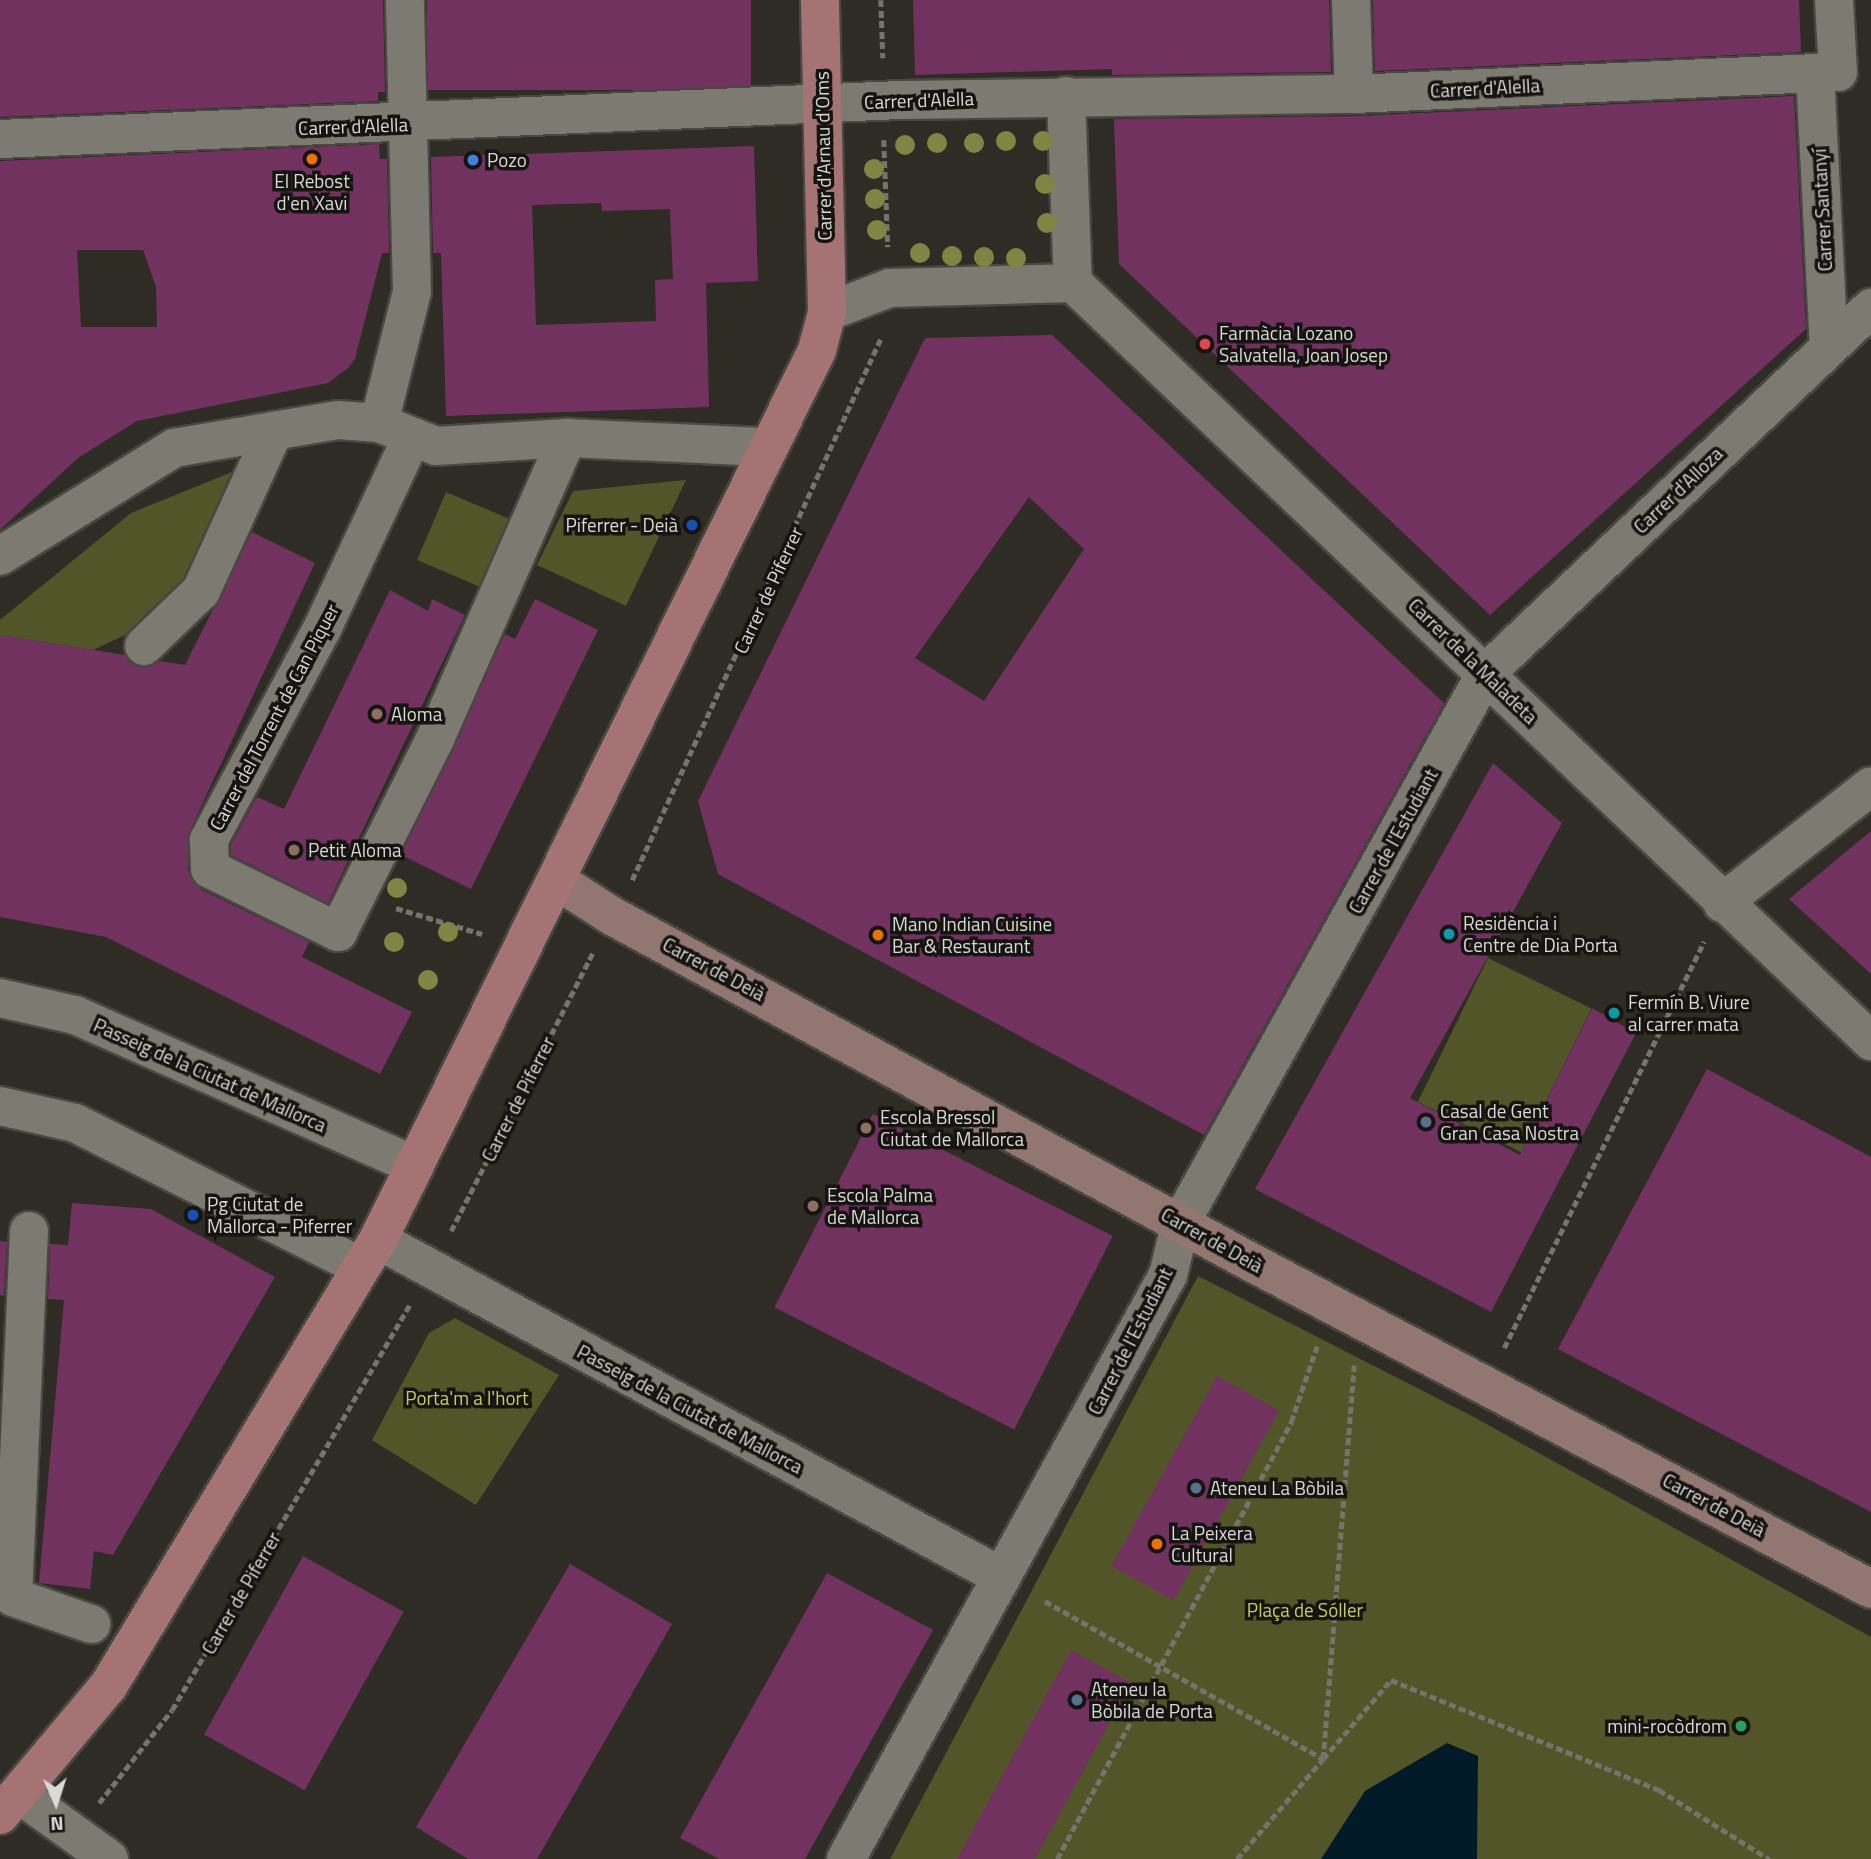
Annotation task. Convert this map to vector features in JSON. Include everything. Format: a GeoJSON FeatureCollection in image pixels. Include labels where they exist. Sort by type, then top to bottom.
{"type":"FeatureCollection","features":[{"type":"Feature","properties":{"kind":"main road","name":"Carrer d'Arnau d'Oms"},"geometry":{"type":"LineString","coordinates":[[820,0],[827,312]]}},
{"type":"Feature","properties":{"kind":"main road"},"geometry":{"type":"LineString","coordinates":[[9,1804],[109,1685],[369,1254],[559,881],[817,350],[827,312]]}},
{"type":"Feature","properties":{"kind":"street"},"geometry":{"type":"LineString","coordinates":[[395,431],[412,292],[405,0]]}},
{"type":"Feature","properties":{"kind":"street"},"geometry":{"type":"LineString","coordinates":[[1351,0],[1354,94]]}},
{"type":"Feature","properties":{"kind":"street","name":"Carrer Santanyí"},"geometry":{"type":"LineString","coordinates":[[1829,346],[1826,72],[1834,0]]}},
{"type":"Feature","properties":{"kind":"street","name":"Carrer d'Alella"},"geometry":{"type":"LineString","coordinates":[[0,139],[408,124],[822,103],[1066,96],[1354,94],[1826,72]]}},
{"type":"Feature","properties":{"kind":"street"},"geometry":{"type":"LineString","coordinates":[[827,312],[890,288],[1073,284],[1066,96]]}},
{"type":"Feature","properties":{"kind":"street","name":"Carrer de la Maladeta"},"geometry":{"type":"LineString","coordinates":[[1073,284],[1486,673],[1722,903],[1871,1041]]}},
{"type":"Feature","properties":{"kind":"street","name":"Carrer d'Alloza"},"geometry":{"type":"LineString","coordinates":[[1486,673],[1871,308]]}},
{"type":"Feature","properties":{"kind":"street"},"geometry":{"type":"LineString","coordinates":[[0,555],[174,448],[338,420],[395,431],[436,446],[568,438],[769,447]]}},
{"type":"Feature","properties":{"kind":"street"},"geometry":{"type":"LineString","coordinates":[[144,646],[201,591],[274,431]]}},
{"type":"Feature","properties":{"kind":"street","name":"Carrer del Torrent de Can Piquer"},"geometry":{"type":"LineString","coordinates":[[395,431],[323,627],[209,840],[210,869],[338,932],[435,739],[568,438]]}},
{"type":"Feature","properties":{"kind":"street","name":"Carrer de l'Estudiant"},"geometry":{"type":"LineString","coordinates":[[845,1859],[1168,1275],[1181,1222],[1486,673]]}},
{"type":"Feature","properties":{"kind":"street"},"geometry":{"type":"LineString","coordinates":[[1722,903],[1871,786]]}},
{"type":"Feature","properties":{"kind":"street","name":"Carrer de Deià"},"geometry":{"type":"LineString","coordinates":[[559,881],[612,916],[1871,1589]]}},
{"type":"Feature","properties":{"kind":"street","name":"Passeig de la Ciutat de Mallorca"},"geometry":{"type":"LineString","coordinates":[[0,999],[75,1015],[415,1166]]}},
{"type":"Feature","properties":{"kind":"street","name":"Passeig de la Ciutat de Mallorca"},"geometry":{"type":"LineString","coordinates":[[0,1106],[75,1123],[369,1254],[431,1269],[1002,1577]]}},
{"type":"Feature","properties":{"kind":"street"},"geometry":{"type":"LineString","coordinates":[[29,1231],[13,1597],[91,1624]]}},
{"type":"Feature","properties":{"kind":"street"},"geometry":{"type":"LineString","coordinates":[[9,1804],[73,1833],[109,1859]]}},
{"type":"Feature","properties":{"kind":"path","name":"Carrer de Piferrer"},"geometry":{"type":"LineString","coordinates":[[73,1833],[172,1710],[431,1269],[612,916],[829,461],[890,317],[890,288]]}},
{"type":"Feature","properties":{"kind":"path"},"geometry":{"type":"LineString","coordinates":[[381,903],[483,934]]}},
{"type":"Feature","properties":{"kind":"path"},"geometry":{"type":"LineString","coordinates":[[1487,1383],[1705,938]]}},
{"type":"Feature","properties":{"kind":"path"},"geometry":{"type":"LineString","coordinates":[[1323,1759],[1355,1357]]}},
{"type":"Feature","properties":{"kind":"path"},"geometry":{"type":"LineString","coordinates":[[1057,1859],[1165,1666],[1291,1422],[1314,1365]]}},
{"type":"Feature","properties":{"kind":"path"},"geometry":{"type":"LineString","coordinates":[[1045,1601],[1082,1618],[1323,1759]]}},
{"type":"Feature","properties":{"kind":"path"},"geometry":{"type":"LineString","coordinates":[[1237,1859],[1391,1680],[1659,1790],[1769,1859]]}},
{"type":"Feature","properties":{"kind":"green space"},"geometry":{"type":"Polygon","coordinates":[[[237,470],[181,588],[134,631],[93,650],[0,635],[0,620],[131,513],[237,470]]]}},
{"type":"Feature","properties":{"kind":"green space"},"geometry":{"type":"Polygon","coordinates":[[[686,480],[626,606],[537,565],[573,491],[686,480]]]}},
{"type":"Feature","properties":{"kind":"green space"},"geometry":{"type":"Polygon","coordinates":[[[446,492],[513,521],[484,589],[417,560],[446,492]]]}},
{"type":"Feature","properties":{"kind":"green space"},"geometry":{"type":"Polygon","coordinates":[[[1488,958],[1591,1008],[1521,1152],[1418,1102],[1488,958]]]}},
{"type":"Feature","properties":{"kind":"green space","name":"Plaça de Sóller"},"geometry":{"type":"Polygon","coordinates":[[[1198,1276],[1472,1416],[1871,1637],[1871,1859],[890,1859],[1198,1276]]]}},
{"type":"Feature","properties":{"kind":"green space","name":"Porta'm a l'hort"},"geometry":{"type":"Polygon","coordinates":[[[455,1318],[559,1375],[476,1505],[372,1440],[429,1333],[455,1318]]]}},
{"type":"Feature","properties":{"kind":"water"},"geometry":{"type":"Polygon","coordinates":[[[1447,1743],[1478,1756],[1477,1859],[1321,1859],[1365,1791],[1447,1743]]]}},
{"type":"Feature","properties":{"kind":"building"},"geometry":{"type":"Polygon","coordinates":[[[0,0],[383,0],[385,92],[378,92],[378,101],[0,117],[0,0]]]}},
{"type":"Feature","properties":{"kind":"building"},"geometry":{"type":"Polygon","coordinates":[[[427,0],[751,0],[751,90],[427,90],[427,0]]]}},
{"type":"Feature","properties":{"kind":"building"},"geometry":{"type":"Polygon","coordinates":[[[913,0],[1329,0],[1331,72],[1112,75],[1112,69],[915,75],[913,0]]]}},
{"type":"Feature","properties":{"kind":"building"},"geometry":{"type":"Polygon","coordinates":[[[1373,0],[1799,0],[1801,52],[1375,71],[1373,0]]]}},
{"type":"Feature","properties":{"kind":"building"},"geometry":{"type":"Polygon","coordinates":[[[1794,96],[1806,329],[1490,615],[1119,264],[1114,119],[1355,116],[1794,96]]]}},
{"type":"Feature","properties":{"kind":"building"},"geometry":{"type":"Polygon","coordinates":[[[379,144],[380,159],[387,159],[389,253],[382,253],[355,359],[328,383],[137,421],[78,458],[0,530],[0,161],[379,144]],[[77,250],[81,327],[157,327],[156,287],[143,250],[77,250]]]}},
{"type":"Feature","properties":{"kind":"building"},"geometry":{"type":"Polygon","coordinates":[[[754,146],[758,281],[706,283],[709,407],[446,416],[441,253],[433,253],[431,157],[754,146]],[[601,203],[532,205],[536,325],[656,321],[655,280],[673,279],[670,209],[602,211],[601,203]]]}},
{"type":"Feature","properties":{"kind":"building"},"geometry":{"type":"Polygon","coordinates":[[[1052,335],[1444,703],[1204,1135],[718,874],[698,801],[925,338],[1052,335]],[[1029,497],[915,658],[984,701],[1084,549],[1029,497]]]}},
{"type":"Feature","properties":{"kind":"building"},"geometry":{"type":"Polygon","coordinates":[[[252,532],[315,563],[190,830],[188,870],[200,889],[309,942],[302,957],[412,1012],[380,1074],[106,937],[0,917],[0,635],[125,655],[139,667],[160,661],[185,665],[252,532]]]}},
{"type":"Feature","properties":{"kind":"building","name":"Aloma"},"geometry":{"type":"Polygon","coordinates":[[[390,590],[428,611],[432,599],[465,615],[328,903],[231,855],[231,845],[257,797],[284,809],[390,590]]]}},
{"type":"Feature","properties":{"kind":"building"},"geometry":{"type":"Polygon","coordinates":[[[535,599],[598,630],[471,889],[401,855],[505,634],[515,639],[535,599]]]}},
{"type":"Feature","properties":{"kind":"building"},"geometry":{"type":"Polygon","coordinates":[[[1493,763],[1562,823],[1410,1098],[1520,1155],[1592,1008],[1636,1033],[1491,1312],[1255,1189],[1493,763]]]}},
{"type":"Feature","properties":{"kind":"building"},"geometry":{"type":"Polygon","coordinates":[[[1871,831],[1871,974],[1789,899],[1871,831]]]}},
{"type":"Feature","properties":{"kind":"building"},"geometry":{"type":"Polygon","coordinates":[[[1707,1069],[1871,1157],[1871,1512],[1558,1349],[1707,1069]]]}},
{"type":"Feature","properties":{"kind":"building"},"geometry":{"type":"Polygon","coordinates":[[[873,1114],[1113,1236],[1014,1429],[774,1307],[873,1114]]]}},
{"type":"Feature","properties":{"kind":"building"},"geometry":{"type":"Polygon","coordinates":[[[72,1203],[151,1209],[275,1277],[113,1555],[94,1551],[90,1589],[39,1583],[64,1300],[48,1299],[50,1244],[68,1245],[72,1203]]]}},
{"type":"Feature","properties":{"kind":"building"},"geometry":{"type":"Polygon","coordinates":[[[0,1241],[7,1242],[4,1296],[0,1295],[0,1241]]]}},
{"type":"Feature","properties":{"kind":"building","name":"Ateneu La Bòbila"},"geometry":{"type":"Polygon","coordinates":[[[1217,1376],[1279,1410],[1174,1600],[1112,1566],[1217,1376]]]}},
{"type":"Feature","properties":{"kind":"building"},"geometry":{"type":"Polygon","coordinates":[[[303,1556],[404,1612],[305,1790],[204,1734],[303,1556]]]}},
{"type":"Feature","properties":{"kind":"building"},"geometry":{"type":"Polygon","coordinates":[[[570,1564],[672,1624],[537,1859],[468,1859],[416,1827],[570,1564]]]}},
{"type":"Feature","properties":{"kind":"building"},"geometry":{"type":"Polygon","coordinates":[[[827,1573],[933,1630],[805,1859],[719,1859],[680,1838],[827,1573]]]}},
{"type":"Feature","properties":{"kind":"building"},"geometry":{"type":"Polygon","coordinates":[[[1071,1650],[1131,1683],[1035,1859],[957,1859],[1071,1650]]]}},
{"type":"Feature","properties":{"kind":"place","name":"El Rebost d'en Xavi"},"geometry":{"type":"Point","coordinates":[312,159]}},
{"type":"Feature","properties":{"kind":"place","name":"Pozo"},"geometry":{"type":"Point","coordinates":[473,160]}},
{"type":"Feature","properties":{"kind":"place","name":"Farmàcia Lozano Salvatella, Joan Josep"},"geometry":{"type":"Point","coordinates":[1205,344]}},
{"type":"Feature","properties":{"kind":"place","name":"Piferrer - Deià"},"geometry":{"type":"Point","coordinates":[692,525]}},
{"type":"Feature","properties":{"kind":"place","name":"Aloma"},"geometry":{"type":"Point","coordinates":[377,714]}},
{"type":"Feature","properties":{"kind":"place","name":"Petit Aloma"},"geometry":{"type":"Point","coordinates":[294,850]}},
{"type":"Feature","properties":{"kind":"place","name":"Residència i Centre de Dia Porta"},"geometry":{"type":"Point","coordinates":[1449,934]}},
{"type":"Feature","properties":{"kind":"place","name":"Mano Indian Cuisine Bar & Restaurant"},"geometry":{"type":"Point","coordinates":[878,935]}},
{"type":"Feature","properties":{"kind":"place","name":"Fermín B. Viure al carrer mata"},"geometry":{"type":"Point","coordinates":[1614,1013]}},
{"type":"Feature","properties":{"kind":"place","name":"Casal de Gent Gran Casa Nostra"},"geometry":{"type":"Point","coordinates":[1426,1122]}},
{"type":"Feature","properties":{"kind":"place","name":"Escola Bressol Ciutat de Mallorca"},"geometry":{"type":"Point","coordinates":[866,1128]}},
{"type":"Feature","properties":{"kind":"place","name":"Escola Palma de Mallorca"},"geometry":{"type":"Point","coordinates":[813,1206]}},
{"type":"Feature","properties":{"kind":"place","name":"Pg Ciutat de Mallorca - Piferrer"},"geometry":{"type":"Point","coordinates":[193,1215]}},
{"type":"Feature","properties":{"kind":"place","name":"Ateneu La Bòbila"},"geometry":{"type":"Point","coordinates":[1196,1488]}},
{"type":"Feature","properties":{"kind":"place","name":"La Peixera Cultural"},"geometry":{"type":"Point","coordinates":[1157,1544]}},
{"type":"Feature","properties":{"kind":"place","name":"Ateneu la Bòbila de Porta"},"geometry":{"type":"Point","coordinates":[1077,1700]}},
{"type":"Feature","properties":{"kind":"place","name":"mini-rocòdrom"},"geometry":{"type":"Point","coordinates":[1741,1726]}}]}
